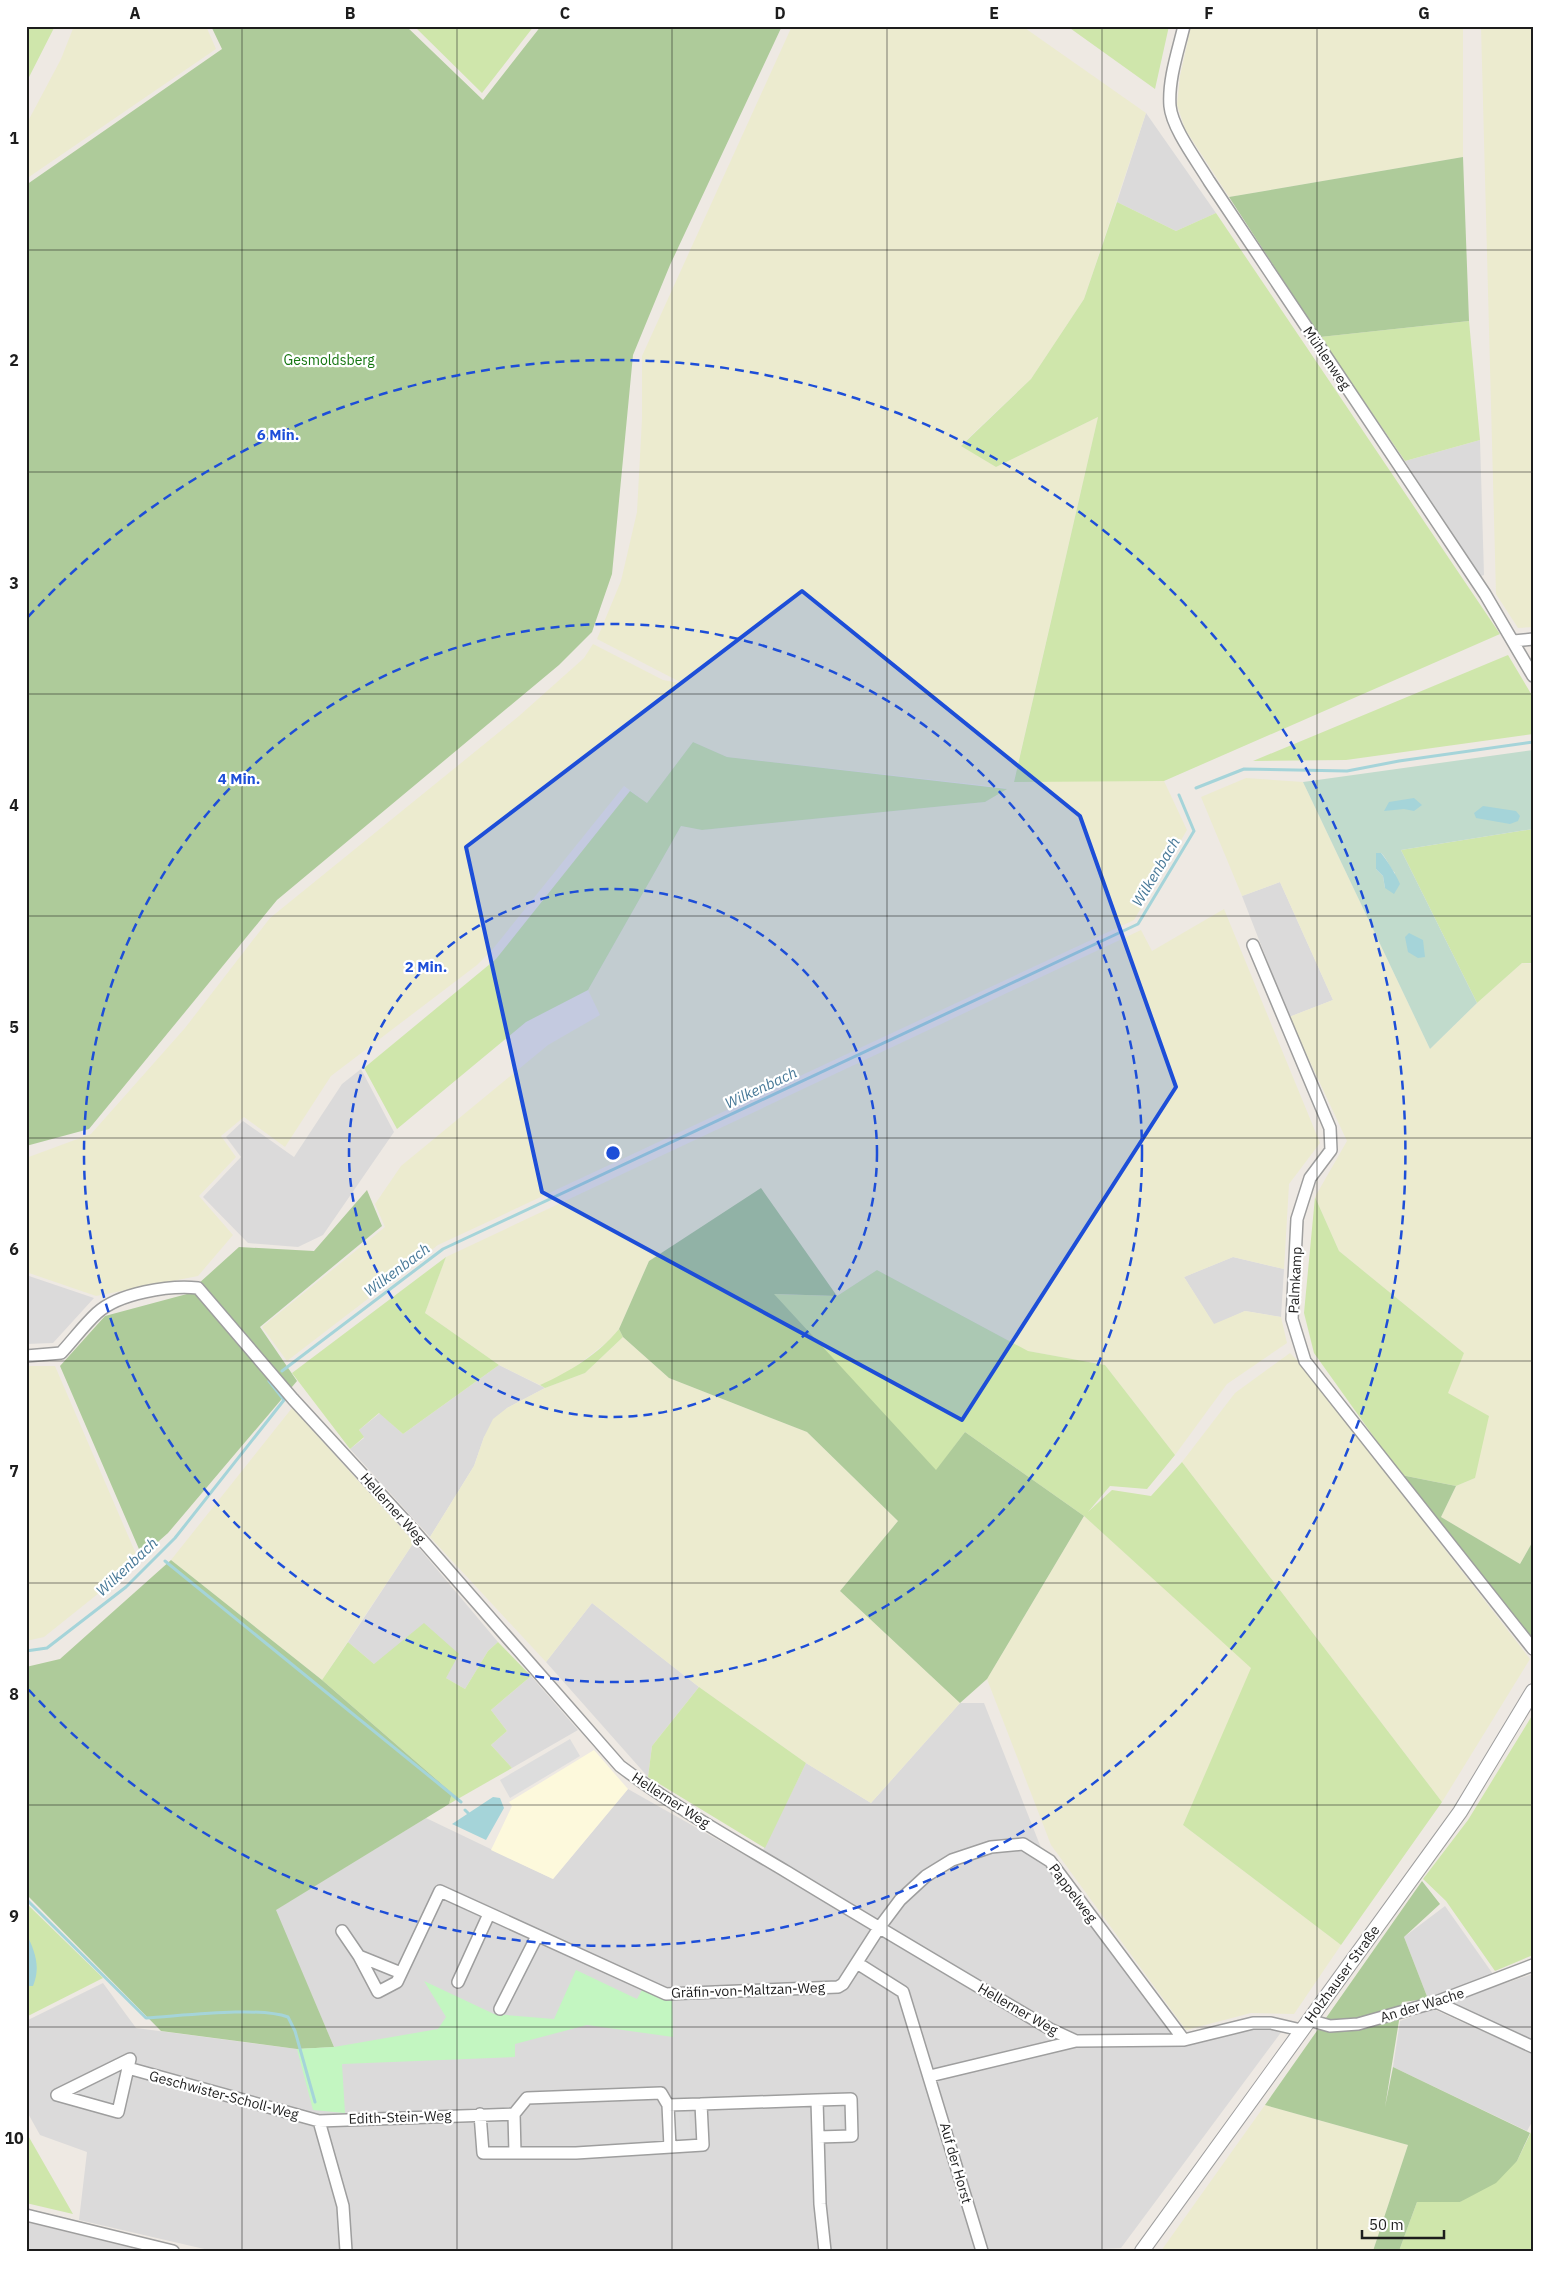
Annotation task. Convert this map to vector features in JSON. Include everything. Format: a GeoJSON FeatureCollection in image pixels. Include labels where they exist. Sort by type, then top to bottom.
{"type":"FeatureCollection","features":[{"type":"Feature","properties":{"kind":"street","name":"Mühlenweg"},"geometry":{"type":"LineString","coordinates":[[1184,26],[1172,76],[1170,107],[1180,132],[1209,181],[1480,586],[1533,676]]}},
{"type":"Feature","properties":{"kind":"street"},"geometry":{"type":"LineString","coordinates":[[1514,642],[1533,639]]}},
{"type":"Feature","properties":{"kind":"street","name":"Palmkamp"},"geometry":{"type":"LineString","coordinates":[[1252,945],[1330,1128],[1331,1150],[1310,1178],[1298,1220],[1292,1319],[1304,1361],[1533,1649]]}},
{"type":"Feature","properties":{"kind":"street","name":"Hellerner Weg"},"geometry":{"type":"LineString","coordinates":[[26,1356],[61,1353],[97,1313],[110,1303],[148,1291],[182,1286],[198,1288],[292,1398],[407,1523],[620,1766],[674,1804],[1050,2030],[1076,2041],[1184,2040],[1253,2024],[1305,2025]]}},
{"type":"Feature","properties":{"kind":"street","name":"Holzhauser Straße"},"geometry":{"type":"LineString","coordinates":[[1142,2251],[1460,1812],[1533,1691]]}},
{"type":"Feature","properties":{"kind":"street","name":"Pappelweg"},"geometry":{"type":"LineString","coordinates":[[879,1928],[907,1894],[926,1876],[945,1864],[991,1847],[1023,1844],[1050,1861],[1184,2040]]}},
{"type":"Feature","properties":{"kind":"street","name":"Gräfin-von-Maltzan-Weg"},"geometry":{"type":"LineString","coordinates":[[342,1931],[359,1956],[378,1992],[397,1982],[440,1891],[666,1994],[838,1987],[843,1984],[879,1928]]}},
{"type":"Feature","properties":{"kind":"street"},"geometry":{"type":"LineString","coordinates":[[458,1982],[489,1914]]}},
{"type":"Feature","properties":{"kind":"street"},"geometry":{"type":"LineString","coordinates":[[500,2008],[537,1936]]}},
{"type":"Feature","properties":{"kind":"street"},"geometry":{"type":"LineString","coordinates":[[359,1956],[401,1973]]}},
{"type":"Feature","properties":{"kind":"street","name":"Auf der Horst"},"geometry":{"type":"LineString","coordinates":[[857,1963],[904,1992],[982,2251]]}},
{"type":"Feature","properties":{"kind":"street","name":"An der Wache"},"geometry":{"type":"LineString","coordinates":[[1305,2025],[1358,2024],[1436,2002],[1533,1965]]}},
{"type":"Feature","properties":{"kind":"street"},"geometry":{"type":"LineString","coordinates":[[1436,2002],[1533,2047]]}},
{"type":"Feature","properties":{"kind":"street"},"geometry":{"type":"LineString","coordinates":[[930,2076],[1076,2041]]}},
{"type":"Feature","properties":{"kind":"street","name":"Geschwister-Scholl-Weg"},"geometry":{"type":"LineString","coordinates":[[130,2059],[128,2068],[118,2112],[57,2095],[130,2059]]}},
{"type":"Feature","properties":{"kind":"street","name":"Geschwister-Scholl-Weg"},"geometry":{"type":"LineString","coordinates":[[128,2068],[319,2121]]}},
{"type":"Feature","properties":{"kind":"street"},"geometry":{"type":"LineString","coordinates":[[515,2153],[514,2114],[527,2098],[661,2093],[668,2105],[670,2147]]}},
{"type":"Feature","properties":{"kind":"street"},"geometry":{"type":"LineString","coordinates":[[668,2105],[851,2099],[852,2136],[818,2137]]}},
{"type":"Feature","properties":{"kind":"street"},"geometry":{"type":"LineString","coordinates":[[817,2100],[820,2204],[825,2251]]}},
{"type":"Feature","properties":{"kind":"street"},"geometry":{"type":"LineString","coordinates":[[480,2114],[483,2153],[576,2153],[702,2146],[701,2104]]}},
{"type":"Feature","properties":{"kind":"street","name":"Edith-Stein-Weg"},"geometry":{"type":"LineString","coordinates":[[319,2121],[514,2114]]}},
{"type":"Feature","properties":{"kind":"street"},"geometry":{"type":"LineString","coordinates":[[319,2121],[343,2206],[346,2251]]}},
{"type":"Feature","properties":{"kind":"street"},"geometry":{"type":"LineString","coordinates":[[26,2215],[173,2251]]}},
{"type":"Feature","properties":{"kind":"highlighted area"},"geometry":{"type":"Polygon","coordinates":[[[802,591],[1080,816],[1176,1087],[962,1420],[542,1192],[466,847],[802,591]]]}},
{"type":"Feature","properties":{"kind":"shaded area"},"geometry":{"type":"Polygon","coordinates":[[[1146,113],[1216,213],[1176,231],[1117,202],[1146,113]]]}},
{"type":"Feature","properties":{"kind":"shaded area"},"geometry":{"type":"Polygon","coordinates":[[[1480,440],[1484,575],[1478,577],[1405,461],[1480,440]]]}},
{"type":"Feature","properties":{"kind":"shaded area"},"geometry":{"type":"Polygon","coordinates":[[[1280,882],[1333,1000],[1289,1017],[1242,896],[1280,882]]]}},
{"type":"Feature","properties":{"kind":"shaded area"},"geometry":{"type":"Polygon","coordinates":[[[361,1069],[394,1132],[323,1235],[298,1247],[248,1243],[203,1197],[241,1157],[226,1137],[243,1121],[294,1157],[342,1084],[361,1069]]]}},
{"type":"Feature","properties":{"kind":"shaded area"},"geometry":{"type":"Polygon","coordinates":[[[1233,1257],[1284,1269],[1281,1317],[1245,1311],[1214,1325],[1184,1277],[1233,1257]]]}},
{"type":"Feature","properties":{"kind":"shaded area"},"geometry":{"type":"Polygon","coordinates":[[[26,1275],[94,1298],[53,1343],[26,1344],[26,1275]]]}},
{"type":"Feature","properties":{"kind":"shaded area"},"geometry":{"type":"Polygon","coordinates":[[[499,1365],[545,1388],[507,1408],[484,1437],[474,1466],[430,1537],[350,1449],[364,1438],[359,1430],[380,1413],[403,1434],[499,1365]]]}},
{"type":"Feature","properties":{"kind":"shaded area"},"geometry":{"type":"Polygon","coordinates":[[[414,1542],[498,1642],[488,1651],[465,1689],[446,1678],[374,1664],[348,1642],[414,1542]]]}},
{"type":"Feature","properties":{"kind":"shaded area"},"geometry":{"type":"Polygon","coordinates":[[[592,1603],[699,1687],[652,1746],[648,1777],[546,1662],[592,1603]]]}},
{"type":"Feature","properties":{"kind":"shaded area"},"geometry":{"type":"Polygon","coordinates":[[[531,1676],[578,1730],[512,1768],[491,1745],[507,1731],[491,1710],[531,1676]]]}},
{"type":"Feature","properties":{"kind":"shaded area"},"geometry":{"type":"Polygon","coordinates":[[[960,1703],[984,1703],[1047,1863],[1182,2044],[1254,2026],[1282,2031],[1121,2248],[1063,2251],[213,2251],[79,2220],[87,2152],[40,2135],[26,2110],[26,2021],[103,1983],[136,2028],[297,2049],[334,2047],[275,1910],[426,1818],[553,1879],[628,1789],[757,1862],[806,1763],[871,1803],[960,1703]]]}},
{"type":"Feature","properties":{"kind":"shaded area"},"geometry":{"type":"Polygon","coordinates":[[[570,1739],[580,1756],[510,1798],[500,1780],[570,1739]]]}},
{"type":"Feature","properties":{"kind":"shaded area"},"geometry":{"type":"Polygon","coordinates":[[[594,1750],[628,1789],[553,1879],[491,1850],[512,1806],[509,1802],[594,1750]]]}},
{"type":"Feature","properties":{"kind":"shaded area"},"geometry":{"type":"Polygon","coordinates":[[[1445,1906],[1493,1974],[1428,1999],[1404,1937],[1445,1906]]]}},
{"type":"Feature","properties":{"kind":"shaded area"},"geometry":{"type":"Polygon","coordinates":[[[1533,1974],[1533,2043],[1452,2006],[1452,2001],[1533,1974]]]}},
{"type":"Feature","properties":{"kind":"shaded area"},"geometry":{"type":"Polygon","coordinates":[[[1433,2009],[1533,2054],[1533,2120],[1527,2131],[1393,2067],[1400,2021],[1433,2009]]]}},
{"type":"Feature","properties":{"kind":"shaded area"},"geometry":{"type":"Polygon","coordinates":[[[121,2070],[112,2106],[79,2098],[82,2086],[121,2070]]]}},
{"type":"Feature","properties":{"kind":"shaded area"},"geometry":{"type":"Polygon","coordinates":[[[840,2104],[841,2132],[823,2132],[822,2105],[840,2104]]]}},
{"type":"Feature","properties":{"kind":"shaded area"},"geometry":{"type":"Polygon","coordinates":[[[689,2110],[691,2142],[676,2142],[675,2111],[689,2110]]]}},
{"type":"Feature","properties":{"kind":"shaded area"},"geometry":{"type":"Polygon","coordinates":[[[487,2117],[507,2117],[508,2149],[488,2149],[487,2117]]]}},
{"type":"Feature","properties":{"kind":"shaded area"},"geometry":{"type":"Polygon","coordinates":[[[26,2222],[144,2251],[26,2251],[26,2222]]]}},
{"type":"Feature","properties":{"kind":"green space"},"geometry":{"type":"Polygon","coordinates":[[[26,26],[55,26],[26,83],[26,26]]]}},
{"type":"Feature","properties":{"kind":"green space"},"geometry":{"type":"Polygon","coordinates":[[[74,26],[206,26],[216,49],[26,179],[26,125],[61,59],[74,26]]]}},
{"type":"Feature","properties":{"kind":"green space","name":"Gesmoldsberg"},"geometry":{"type":"Polygon","coordinates":[[[211,26],[406,26],[483,100],[541,26],[782,26],[670,265],[633,355],[612,574],[592,632],[559,665],[277,900],[89,1129],[26,1146],[26,185],[222,49],[211,26]]]}},
{"type":"Feature","properties":{"kind":"green space"},"geometry":{"type":"Polygon","coordinates":[[[414,26],[534,26],[482,93],[414,26]]]}},
{"type":"Feature","properties":{"kind":"green space"},"geometry":{"type":"Polygon","coordinates":[[[792,26],[1022,26],[1146,113],[1084,299],[1031,379],[961,445],[996,467],[1098,417],[1014,781],[1164,781],[1187,830],[1134,920],[438,1245],[287,1361],[262,1327],[385,1227],[375,1204],[401,1166],[548,1045],[600,1015],[588,990],[681,826],[702,830],[985,802],[1006,788],[727,757],[693,742],[647,803],[624,786],[492,950],[477,965],[331,1076],[285,1147],[244,1117],[221,1136],[236,1157],[199,1196],[233,1235],[198,1276],[96,1296],[26,1272],[26,1158],[91,1134],[185,1028],[270,918],[519,716],[584,658],[593,644],[663,680],[684,684],[597,639],[621,581],[637,512],[642,419],[642,356],[792,26]]]}},
{"type":"Feature","properties":{"kind":"green space"},"geometry":{"type":"Polygon","coordinates":[[[1067,26],[1169,26],[1155,89],[1067,26]]]}},
{"type":"Feature","properties":{"kind":"green space"},"geometry":{"type":"Polygon","coordinates":[[[1191,26],[1463,26],[1463,157],[1229,197],[1185,129],[1177,105],[1180,76],[1191,26]]]}},
{"type":"Feature","properties":{"kind":"green space"},"geometry":{"type":"Polygon","coordinates":[[[1481,26],[1533,26],[1533,627],[1518,628],[1496,594],[1481,26]]]}},
{"type":"Feature","properties":{"kind":"green space"},"geometry":{"type":"Polygon","coordinates":[[[1463,157],[1469,321],[1320,337],[1229,197],[1463,157]]]}},
{"type":"Feature","properties":{"kind":"green space"},"geometry":{"type":"Polygon","coordinates":[[[1117,202],[1176,231],[1216,213],[1500,634],[1164,781],[1014,782],[1098,417],[996,467],[961,446],[1031,379],[1084,299],[1117,202]]]}},
{"type":"Feature","properties":{"kind":"green space"},"geometry":{"type":"Polygon","coordinates":[[[1469,321],[1480,440],[1405,461],[1320,337],[1469,321]]]}},
{"type":"Feature","properties":{"kind":"green space"},"geometry":{"type":"Polygon","coordinates":[[[1508,655],[1533,697],[1533,734],[1346,760],[1253,761],[1508,655]]]}},
{"type":"Feature","properties":{"kind":"green space"},"geometry":{"type":"Polygon","coordinates":[[[693,742],[727,757],[1007,789],[985,802],[702,830],[681,826],[588,990],[526,1022],[397,1129],[364,1068],[496,959],[630,791],[647,803],[693,742]]]}},
{"type":"Feature","properties":{"kind":"green space"},"geometry":{"type":"Polygon","coordinates":[[[1533,750],[1533,829],[1401,850],[1477,1003],[1430,1049],[1303,782],[1533,750]],[[1377,853],[1376,869],[1383,876],[1385,888],[1395,873],[1381,853],[1377,853]]]}},
{"type":"Feature","properties":{"kind":"green space"},"geometry":{"type":"Polygon","coordinates":[[[1246,778],[1303,782],[1430,1049],[1477,1003],[1522,963],[1533,964],[1533,1541],[1520,1564],[1441,1517],[1456,1486],[1475,1478],[1447,1393],[1464,1353],[1339,1251],[1315,1197],[1347,1141],[1289,1017],[1333,1000],[1280,882],[1242,896],[1201,797],[1246,778]]]}},
{"type":"Feature","properties":{"kind":"green space"},"geometry":{"type":"Polygon","coordinates":[[[1533,829],[1533,963],[1522,963],[1477,1003],[1401,850],[1533,829]]]}},
{"type":"Feature","properties":{"kind":"green space"},"geometry":{"type":"Polygon","coordinates":[[[1224,909],[1320,1143],[1289,1184],[1284,1269],[1233,1257],[1184,1277],[1214,1324],[1245,1311],[1281,1317],[1287,1343],[1227,1384],[1175,1455],[1105,1365],[1028,1351],[877,1270],[837,1296],[761,1189],[649,1261],[619,1329],[611,1339],[566,1374],[540,1385],[499,1365],[425,1313],[446,1257],[1141,930],[1152,951],[1224,909]]]}},
{"type":"Feature","properties":{"kind":"green space"},"geometry":{"type":"Polygon","coordinates":[[[761,1188],[837,1296],[774,1294],[936,1470],[965,1432],[1084,1516],[987,1679],[960,1703],[840,1591],[898,1521],[807,1432],[669,1378],[623,1337],[619,1329],[649,1261],[761,1188]]]}},
{"type":"Feature","properties":{"kind":"green space"},"geometry":{"type":"Polygon","coordinates":[[[367,1190],[382,1226],[260,1327],[297,1381],[168,1533],[142,1556],[60,1366],[105,1316],[187,1294],[239,1247],[314,1251],[367,1190]]]}},
{"type":"Feature","properties":{"kind":"green space"},"geometry":{"type":"Polygon","coordinates":[[[1315,1197],[1339,1251],[1464,1353],[1448,1393],[1489,1416],[1475,1478],[1456,1486],[1401,1475],[1314,1353],[1304,1313],[1315,1197]]]}},
{"type":"Feature","properties":{"kind":"green space"},"geometry":{"type":"Polygon","coordinates":[[[446,1257],[425,1313],[499,1365],[403,1434],[379,1413],[359,1430],[364,1437],[350,1449],[292,1373],[446,1257]]]}},
{"type":"Feature","properties":{"kind":"green space"},"geometry":{"type":"Polygon","coordinates":[[[877,1270],[1028,1351],[1105,1365],[1175,1455],[1147,1489],[1110,1486],[1088,1512],[1112,1490],[1151,1496],[1182,1462],[1442,1802],[1341,1945],[1183,1825],[1251,1668],[1084,1516],[965,1432],[936,1471],[773,1294],[837,1296],[877,1270]]]}},
{"type":"Feature","properties":{"kind":"green space"},"geometry":{"type":"Polygon","coordinates":[[[619,1329],[623,1337],[585,1373],[545,1388],[540,1385],[583,1362],[619,1329]]]}},
{"type":"Feature","properties":{"kind":"green space"},"geometry":{"type":"Polygon","coordinates":[[[623,1337],[669,1378],[807,1432],[898,1521],[840,1591],[960,1703],[871,1803],[806,1763],[699,1687],[592,1603],[546,1662],[430,1537],[474,1466],[484,1437],[493,1419],[507,1408],[545,1388],[585,1373],[623,1337]]]}},
{"type":"Feature","properties":{"kind":"green space"},"geometry":{"type":"Polygon","coordinates":[[[1290,1353],[1300,1363],[1530,1659],[1442,1802],[1182,1462],[1235,1393],[1290,1353]]]}},
{"type":"Feature","properties":{"kind":"green space"},"geometry":{"type":"Polygon","coordinates":[[[26,1366],[55,1366],[139,1561],[44,1637],[26,1641],[26,1366]]]}},
{"type":"Feature","properties":{"kind":"green space"},"geometry":{"type":"Polygon","coordinates":[[[292,1408],[414,1542],[322,1680],[171,1560],[292,1408]]]}},
{"type":"Feature","properties":{"kind":"green space"},"geometry":{"type":"Polygon","coordinates":[[[1401,1475],[1456,1486],[1441,1517],[1520,1564],[1533,1541],[1533,1643],[1401,1475]]]}},
{"type":"Feature","properties":{"kind":"green space"},"geometry":{"type":"Polygon","coordinates":[[[1084,1516],[1252,1668],[1183,1825],[1341,1945],[1294,2014],[1251,2013],[1186,2030],[1051,1845],[987,1679],[1084,1516]]]}},
{"type":"Feature","properties":{"kind":"green space"},"geometry":{"type":"Polygon","coordinates":[[[171,1560],[322,1680],[452,1793],[449,1804],[276,1910],[334,2047],[297,2049],[161,2031],[26,1894],[26,1667],[60,1659],[171,1560]]]}},
{"type":"Feature","properties":{"kind":"green space"},"geometry":{"type":"Polygon","coordinates":[[[424,1623],[459,1654],[446,1678],[465,1689],[488,1651],[498,1642],[531,1676],[491,1710],[507,1731],[491,1745],[512,1768],[449,1804],[452,1793],[322,1680],[348,1642],[374,1664],[424,1623]]]}},
{"type":"Feature","properties":{"kind":"green space"},"geometry":{"type":"Polygon","coordinates":[[[699,1687],[806,1763],[765,1848],[648,1777],[652,1746],[699,1687]]]}},
{"type":"Feature","properties":{"kind":"green space"},"geometry":{"type":"Polygon","coordinates":[[[1533,1714],[1533,1955],[1495,1971],[1446,1901],[1423,1879],[1468,1820],[1533,1714]]]}},
{"type":"Feature","properties":{"kind":"green space"},"geometry":{"type":"Polygon","coordinates":[[[1422,1881],[1440,1904],[1404,1937],[1428,1999],[1402,2002],[1385,2107],[1393,2067],[1530,2133],[1517,2161],[1496,2183],[1460,2202],[1417,2202],[1399,2251],[1373,2251],[1408,2145],[1265,2105],[1422,1881]]]}},
{"type":"Feature","properties":{"kind":"green space"},"geometry":{"type":"Polygon","coordinates":[[[26,1903],[103,1978],[26,2017],[26,1903]]]}},
{"type":"Feature","properties":{"kind":"green space"},"geometry":{"type":"Polygon","coordinates":[[[576,1970],[637,1999],[642,1990],[661,1999],[672,1999],[673,2037],[587,2025],[515,2044],[515,2057],[342,2064],[345,2113],[313,2110],[297,2049],[334,2047],[438,2029],[446,2017],[424,1981],[494,2014],[554,2019],[576,1970]]]}},
{"type":"Feature","properties":{"kind":"green space"},"geometry":{"type":"Polygon","coordinates":[[[1265,2105],[1408,2145],[1373,2251],[1161,2251],[1265,2105]]]}},
{"type":"Feature","properties":{"kind":"green space"},"geometry":{"type":"Polygon","coordinates":[[[1533,2128],[1533,2251],[1399,2251],[1417,2202],[1460,2202],[1517,2161],[1533,2128]]]}},
{"type":"Feature","properties":{"kind":"green space"},"geometry":{"type":"Polygon","coordinates":[[[26,2132],[73,2214],[26,2203],[26,2132]]]}},
{"type":"Feature","properties":{"kind":"water"},"geometry":{"type":"Polygon","coordinates":[[[1414,798],[1422,805],[1414,811],[1404,809],[1384,811],[1389,802],[1414,798]]]}},
{"type":"Feature","properties":{"kind":"water"},"geometry":{"type":"Polygon","coordinates":[[[1483,806],[1516,811],[1520,816],[1518,821],[1510,824],[1476,818],[1474,813],[1483,806]]]}},
{"type":"Feature","properties":{"kind":"water"},"geometry":{"type":"Polygon","coordinates":[[[1376,853],[1381,853],[1400,884],[1394,894],[1385,888],[1383,876],[1376,869],[1376,853]]]}},
{"type":"Feature","properties":{"kind":"water"},"geometry":{"type":"Polygon","coordinates":[[[1409,933],[1423,940],[1425,957],[1418,958],[1408,952],[1405,937],[1409,933]]]}},
{"type":"Feature","properties":{"kind":"water"},"geometry":{"type":"Polygon","coordinates":[[[493,1797],[500,1798],[504,1808],[486,1840],[452,1824],[493,1797]]]}},
{"type":"Feature","properties":{"kind":"water"},"geometry":{"type":"Polygon","coordinates":[[[26,1933],[32,1946],[37,1966],[33,1986],[26,1986],[26,1933]]]}},
{"type":"Feature","properties":{"kind":"waterway","name":"Wilkenbach"},"geometry":{"type":"LineString","coordinates":[[1196,788],[1244,769],[1347,771],[1399,761],[1533,742]]}},
{"type":"Feature","properties":{"kind":"waterway","name":"Wilkenbach"},"geometry":{"type":"LineString","coordinates":[[282,1371],[443,1249],[1138,924],[1194,831],[1179,795]]}},
{"type":"Feature","properties":{"kind":"waterway","name":"Wilkenbach"},"geometry":{"type":"LineString","coordinates":[[26,1651],[47,1648],[126,1587],[175,1538],[284,1400],[269,1381]]}},
{"type":"Feature","properties":{"kind":"waterway"},"geometry":{"type":"LineString","coordinates":[[165,1561],[461,1802]]}},
{"type":"Feature","properties":{"kind":"waterway"},"geometry":{"type":"LineString","coordinates":[[465,1810],[468,1813]]}},
{"type":"Feature","properties":{"kind":"waterway"},"geometry":{"type":"LineString","coordinates":[[26,1899],[146,2018],[239,2012],[258,2012],[288,2017],[295,2031],[315,2102]]}}]}
